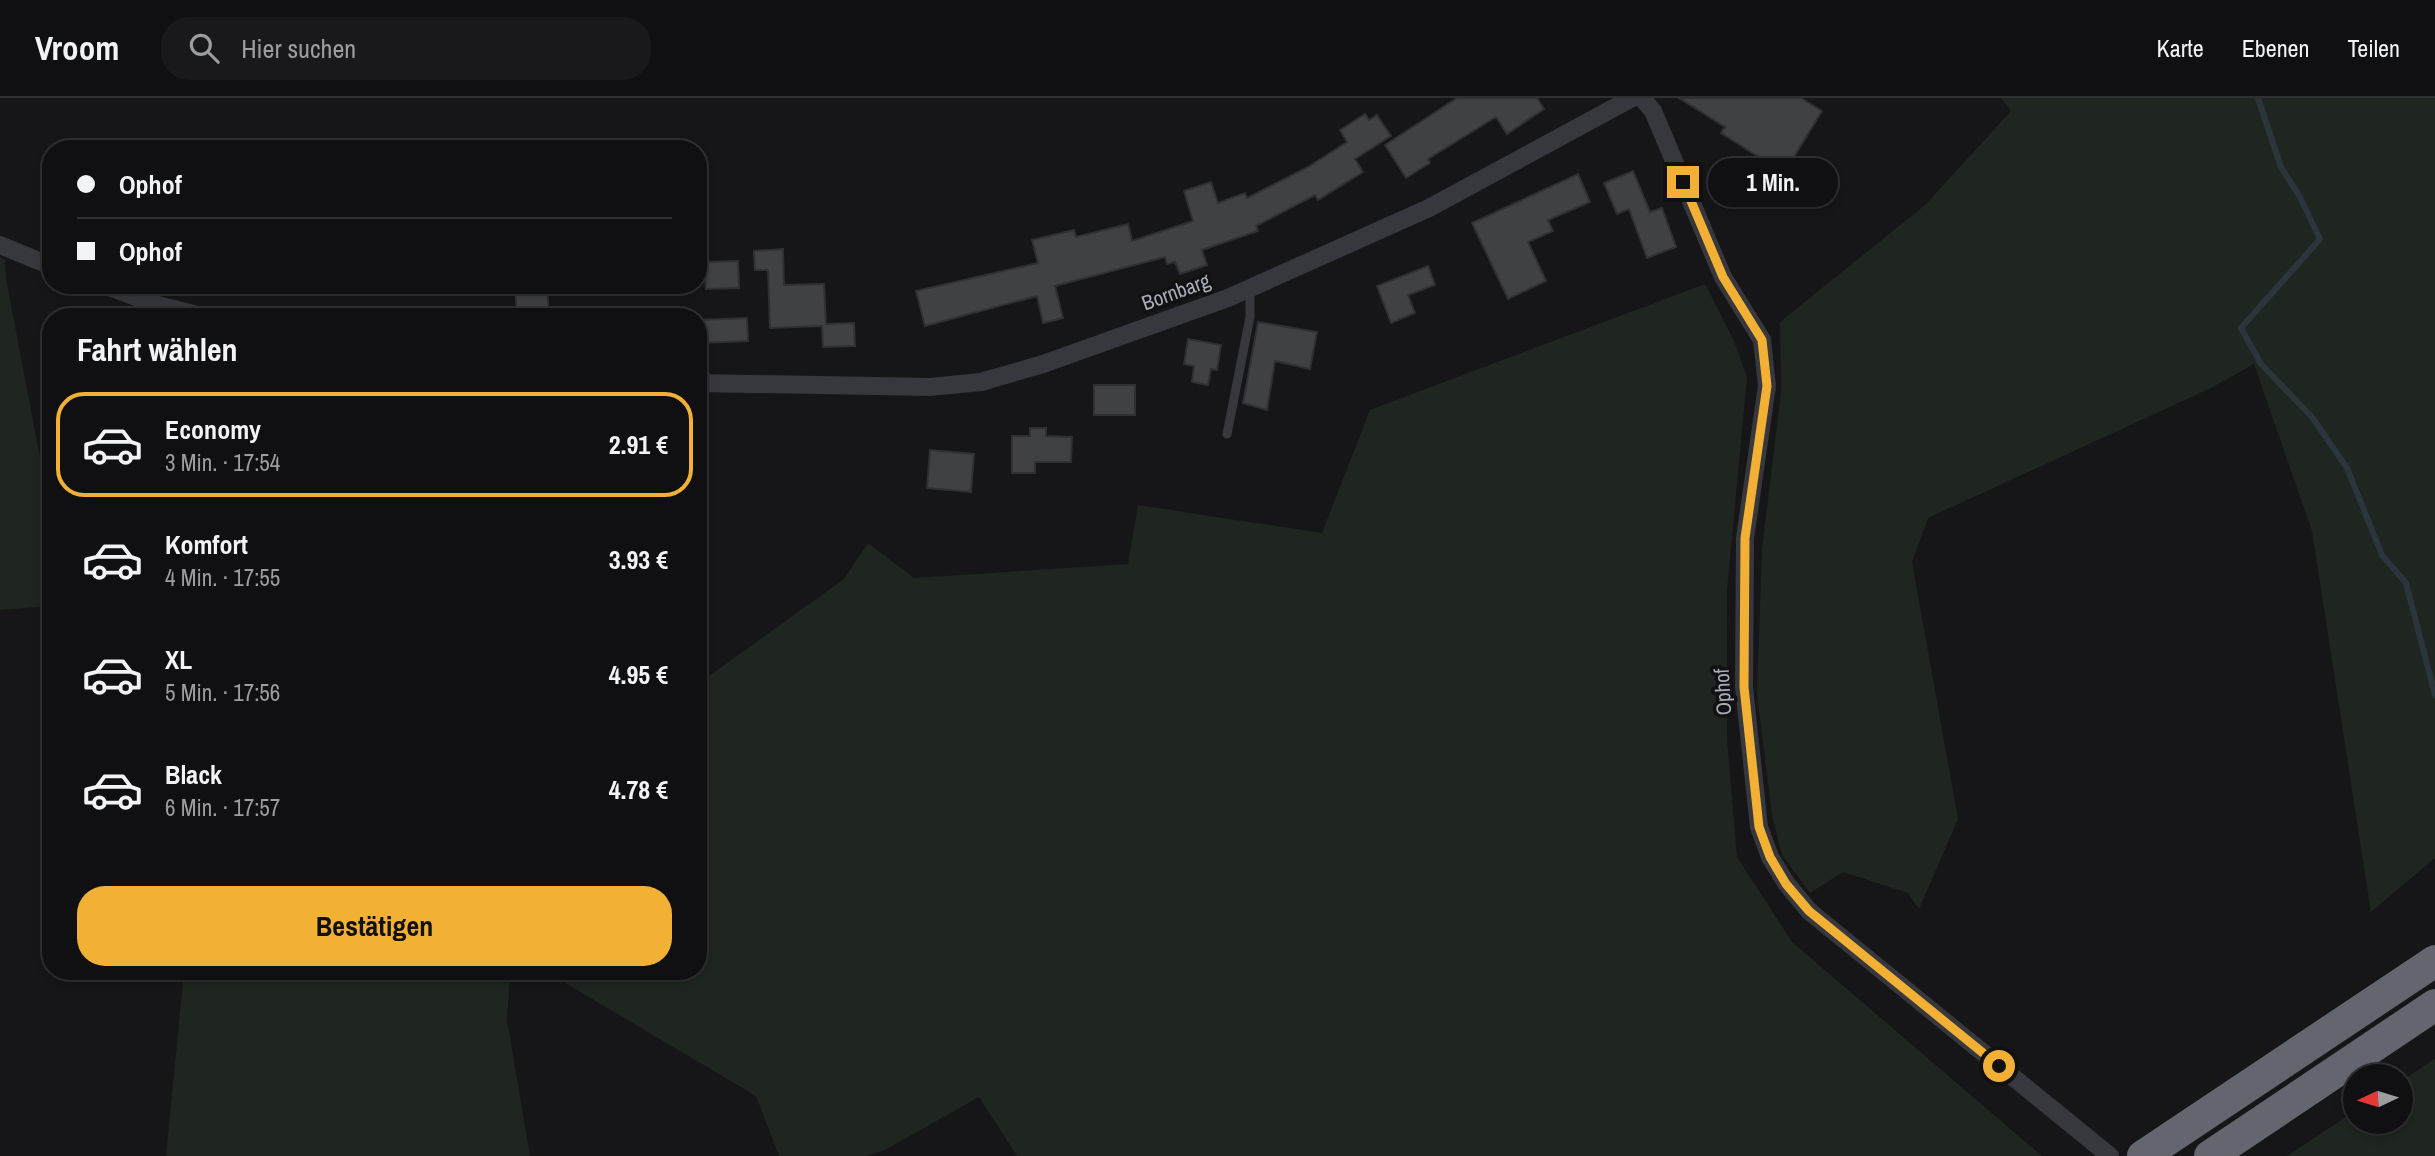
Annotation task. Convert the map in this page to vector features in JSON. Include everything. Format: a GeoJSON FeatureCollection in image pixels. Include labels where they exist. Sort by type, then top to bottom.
{"type":"FeatureCollection","features":[{"type":"Feature","properties":{"kind":"highway"},"geometry":{"type":"LineString","coordinates":[[2143,1156],[2435,961]]}},
{"type":"Feature","properties":{"kind":"highway"},"geometry":{"type":"LineString","coordinates":[[2210,1156],[2435,1005]]}},
{"type":"Feature","properties":{"kind":"street","name":"Bornbarg"},"geometry":{"type":"LineString","coordinates":[[707,383],[930,387],[981,382],[1043,364],[1250,288],[1429,208],[1632,98]]}},
{"type":"Feature","properties":{"kind":"street","name":"Ophof"},"geometry":{"type":"LineString","coordinates":[[1642,98],[1653,111],[1723,277],[1762,340],[1767,386],[1745,538],[1744,687],[1759,827],[1770,857],[1786,884],[1809,911],[2110,1156]]}},
{"type":"Feature","properties":{"kind":"street"},"geometry":{"type":"LineString","coordinates":[[0,245],[42,262]]}},
{"type":"Feature","properties":{"kind":"street"},"geometry":{"type":"LineString","coordinates":[[130,294],[172,308]]}},
{"type":"Feature","properties":{"kind":"lane"},"geometry":{"type":"LineString","coordinates":[[1227,434],[1250,317],[1250,288]]}},
{"type":"Feature","properties":{"kind":"shaded area"},"geometry":{"type":"Polygon","coordinates":[[[2001,98],[2435,98],[2435,858],[2371,912],[2312,531],[2254,364],[2211,388],[1928,518],[1912,562],[1958,819],[1919,909],[1908,893],[1843,872],[1810,893],[1782,855],[1772,815],[1757,695],[1762,549],[1781,392],[1780,322],[1925,205],[2011,111],[2001,98]]]}},
{"type":"Feature","properties":{"kind":"shaded area"},"geometry":{"type":"Polygon","coordinates":[[[0,257],[5,260],[6,279],[42,468],[42,607],[0,610],[0,257]]]}},
{"type":"Feature","properties":{"kind":"shaded area"},"geometry":{"type":"Polygon","coordinates":[[[1705,284],[1734,341],[1747,377],[1727,591],[1727,739],[1737,857],[1792,942],[2042,1156],[1017,1156],[979,1097],[885,1150],[865,1156],[779,1156],[756,1096],[560,980],[707,980],[707,678],[844,579],[868,543],[914,578],[1128,564],[1138,505],[1322,533],[1370,410],[1705,284]]]}},
{"type":"Feature","properties":{"kind":"shaded area"},"geometry":{"type":"Polygon","coordinates":[[[183,980],[509,980],[507,1020],[530,1156],[166,1156],[183,980]]]}},
{"type":"Feature","properties":{"kind":"shaded area"},"geometry":{"type":"Polygon","coordinates":[[[2435,1059],[2435,1156],[2287,1156],[2343,1119],[2343,1134],[2413,1134],[2413,1073],[2435,1059]]]}},
{"type":"Feature","properties":{"kind":"building"},"geometry":{"type":"Polygon","coordinates":[[[1457,98],[1537,98],[1544,109],[1507,134],[1496,117],[1428,159],[1430,163],[1406,178],[1385,145],[1457,98]]]}},
{"type":"Feature","properties":{"kind":"building"},"geometry":{"type":"Polygon","coordinates":[[[1679,98],[1801,98],[1822,111],[1784,173],[1721,133],[1725,127],[1679,98]]]}},
{"type":"Feature","properties":{"kind":"building"},"geometry":{"type":"Polygon","coordinates":[[[1365,114],[1369,120],[1377,115],[1391,136],[1355,159],[1363,172],[1318,200],[1315,195],[1256,226],[1258,231],[1202,250],[1207,265],[1180,274],[1175,262],[1167,264],[1165,257],[1055,286],[1063,318],[1043,323],[1037,296],[925,326],[916,291],[1038,263],[1032,240],[1074,230],[1076,237],[1128,224],[1132,241],[1193,221],[1184,191],[1211,182],[1218,203],[1245,193],[1247,198],[1308,167],[1347,142],[1340,130],[1365,114]]]}},
{"type":"Feature","properties":{"kind":"building"},"geometry":{"type":"Polygon","coordinates":[[[1633,171],[1650,212],[1662,208],[1676,247],[1647,258],[1629,209],[1617,214],[1604,183],[1633,171]]]}},
{"type":"Feature","properties":{"kind":"building"},"geometry":{"type":"Polygon","coordinates":[[[1578,174],[1590,202],[1548,220],[1553,231],[1528,242],[1546,281],[1508,299],[1472,223],[1578,174]]]}},
{"type":"Feature","properties":{"kind":"building"},"geometry":{"type":"Polygon","coordinates":[[[783,249],[784,285],[824,284],[826,324],[854,323],[855,346],[823,347],[822,326],[770,328],[768,270],[755,270],[754,251],[783,249]]]}},
{"type":"Feature","properties":{"kind":"building"},"geometry":{"type":"Polygon","coordinates":[[[738,261],[739,288],[707,289],[707,262],[738,261]]]}},
{"type":"Feature","properties":{"kind":"building"},"geometry":{"type":"Polygon","coordinates":[[[1428,266],[1435,285],[1408,295],[1415,313],[1391,323],[1377,286],[1428,266]]]}},
{"type":"Feature","properties":{"kind":"building"},"geometry":{"type":"Polygon","coordinates":[[[516,294],[548,294],[548,308],[516,308],[516,294]]]}},
{"type":"Feature","properties":{"kind":"building"},"geometry":{"type":"Polygon","coordinates":[[[747,318],[748,341],[707,343],[707,320],[747,318]]]}},
{"type":"Feature","properties":{"kind":"building"},"geometry":{"type":"Polygon","coordinates":[[[1258,322],[1317,332],[1310,369],[1275,361],[1267,410],[1243,403],[1258,322]]]}},
{"type":"Feature","properties":{"kind":"building"},"geometry":{"type":"Polygon","coordinates":[[[1188,339],[1221,345],[1217,370],[1211,369],[1208,385],[1192,382],[1194,366],[1184,364],[1188,339]]]}},
{"type":"Feature","properties":{"kind":"building"},"geometry":{"type":"Polygon","coordinates":[[[1094,385],[1135,385],[1135,415],[1094,415],[1094,385]]]}},
{"type":"Feature","properties":{"kind":"building"},"geometry":{"type":"Polygon","coordinates":[[[1030,428],[1046,428],[1046,436],[1072,437],[1071,462],[1035,462],[1035,473],[1012,473],[1012,436],[1030,436],[1030,428]]]}},
{"type":"Feature","properties":{"kind":"building"},"geometry":{"type":"Polygon","coordinates":[[[930,450],[974,454],[971,492],[927,488],[930,450]]]}},
{"type":"Feature","properties":{"kind":"waterway"},"geometry":{"type":"LineString","coordinates":[[2258,98],[2281,167],[2300,197],[2320,239],[2241,328],[2261,364],[2312,417],[2347,468],[2382,555],[2406,583],[2435,695]]}},
{"type":"Feature","properties":{"kind":"route"},"geometry":{"type":"LineString","coordinates":[[1683,182],[1723,277],[1762,340],[1767,386],[1745,538],[1744,687],[1759,827],[1770,857],[1786,884],[1809,911],[1999,1066]]}}]}
